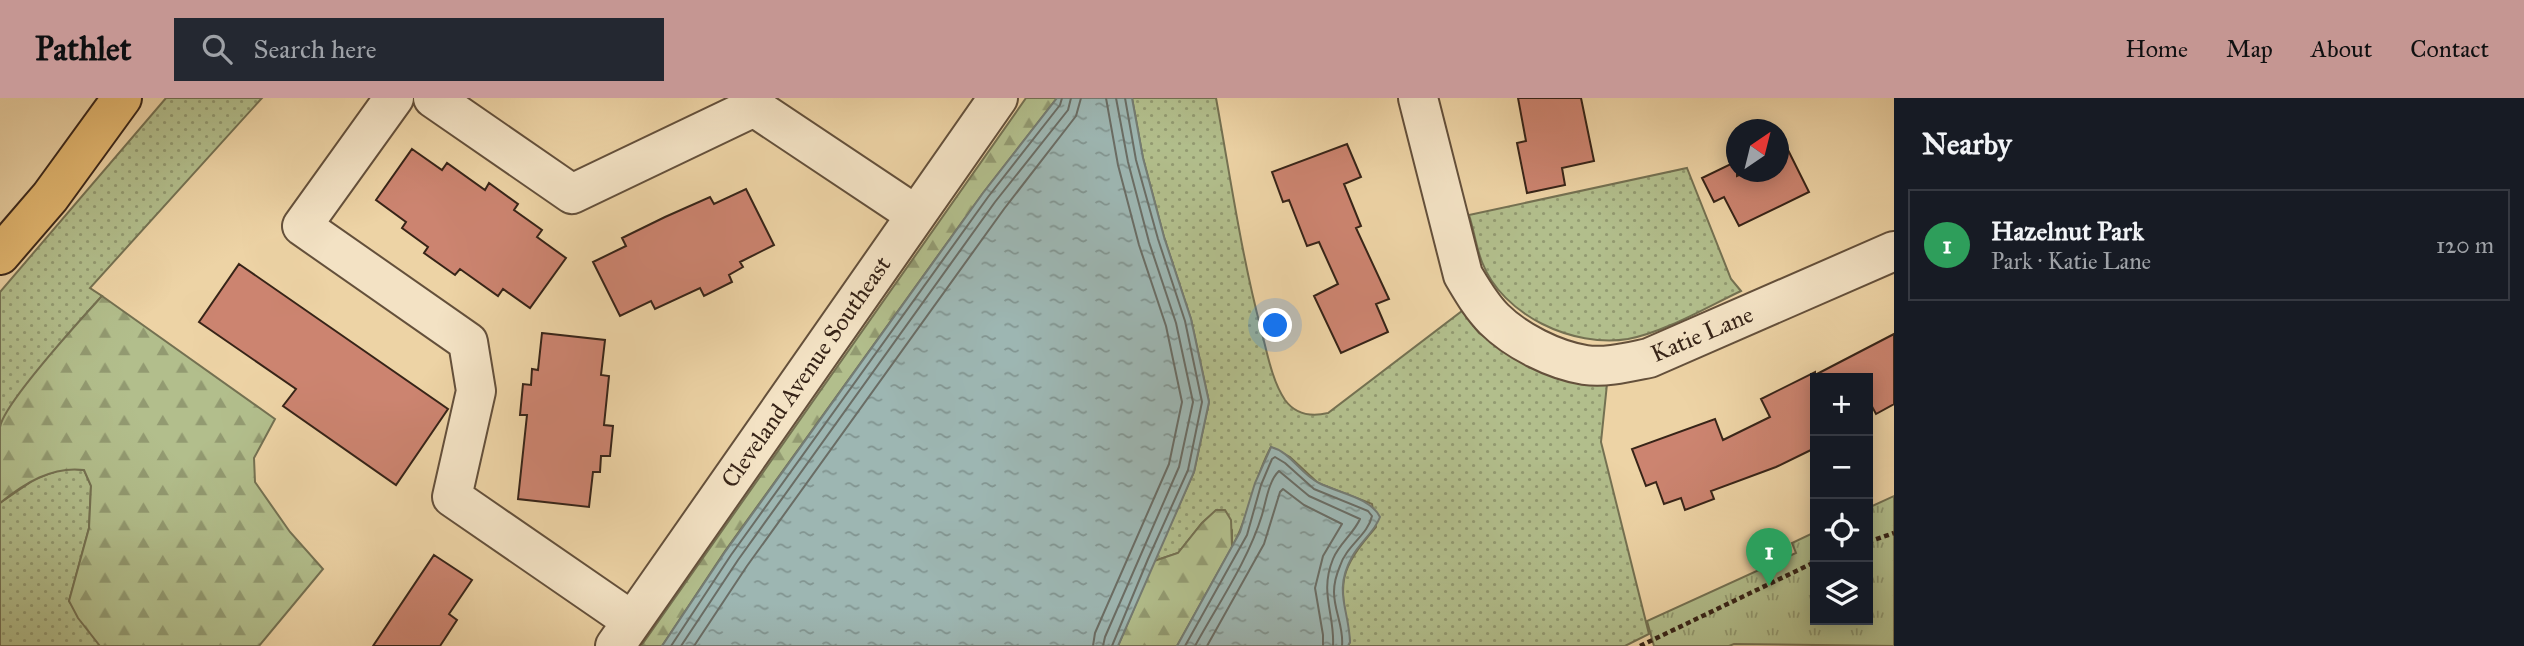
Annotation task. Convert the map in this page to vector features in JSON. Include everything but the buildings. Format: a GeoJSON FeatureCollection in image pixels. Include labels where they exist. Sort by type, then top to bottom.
{"type":"FeatureCollection","features":[{"type":"Feature","properties":{"kind":"highway"},"geometry":{"type":"LineString","coordinates":[[0,218],[111,98]]}},
{"type":"Feature","properties":{"kind":"highway"},"geometry":{"type":"LineString","coordinates":[[0,255],[50,197],[121,98]]}},
{"type":"Feature","properties":{"kind":"street"},"geometry":{"type":"LineString","coordinates":[[394,98],[302,226],[468,342],[476,391],[452,498],[623,634]]}},
{"type":"Feature","properties":{"kind":"street"},"geometry":{"type":"LineString","coordinates":[[433,98],[572,194],[735,105],[916,215]]}},
{"type":"Feature","properties":{"kind":"street","name":"Cleveland Avenue Southeast"},"geometry":{"type":"LineString","coordinates":[[623,634],[998,98]]}},
{"type":"Feature","properties":{"kind":"street","name":"Katie Lane"},"geometry":{"type":"LineString","coordinates":[[1418,98],[1463,275],[1495,320],[1526,341],[1563,359],[1586,365],[1618,364],[1649,358],[1894,251]]}},
{"type":"Feature","properties":{"kind":"path"},"geometry":{"type":"LineString","coordinates":[[1873,540],[1894,533]]}},
{"type":"Feature","properties":{"kind":"path"},"geometry":{"type":"LineString","coordinates":[[1640,646],[1810,564]]}},
{"type":"Feature","properties":{"kind":"green space"},"geometry":{"type":"Polygon","coordinates":[[[166,98],[262,98],[90,288],[102,296],[35,374],[0,425],[0,292],[166,98]]]}},
{"type":"Feature","properties":{"kind":"green space"},"geometry":{"type":"Polygon","coordinates":[[[1026,98],[1057,98],[983,193],[725,551],[662,646],[641,646],[1026,98]]]}},
{"type":"Feature","properties":{"kind":"green space"},"geometry":{"type":"Polygon","coordinates":[[[1132,98],[1216,98],[1242,243],[1268,357],[1280,392],[1294,409],[1310,415],[1328,413],[1462,311],[1479,333],[1519,360],[1607,384],[1601,442],[1649,634],[1625,646],[1348,646],[1350,642],[1344,606],[1344,580],[1353,556],[1376,527],[1372,504],[1318,483],[1290,457],[1271,447],[1232,547],[1232,530],[1217,510],[1202,523],[1178,553],[1154,561],[1194,472],[1209,402],[1191,319],[1164,237],[1143,158],[1132,98]]]}},
{"type":"Feature","properties":{"kind":"green space"},"geometry":{"type":"Polygon","coordinates":[[[1687,168],[1731,279],[1741,291],[1686,318],[1628,339],[1585,338],[1563,333],[1522,312],[1506,298],[1492,281],[1482,262],[1469,215],[1687,168]]]}},
{"type":"Feature","properties":{"kind":"green space"},"geometry":{"type":"Polygon","coordinates":[[[102,296],[275,419],[254,458],[255,482],[290,532],[323,569],[259,646],[100,646],[78,618],[69,601],[89,528],[91,486],[84,470],[50,473],[19,489],[0,503],[0,427],[5,415],[45,361],[102,296]]]}},
{"type":"Feature","properties":{"kind":"green space"},"geometry":{"type":"Polygon","coordinates":[[[64,468],[84,470],[91,485],[89,528],[69,601],[100,646],[0,646],[0,503],[35,479],[64,468]]]}},
{"type":"Feature","properties":{"kind":"green space"},"geometry":{"type":"Polygon","coordinates":[[[1894,496],[1894,646],[1654,646],[1647,621],[1796,553],[1792,543],[1810,534],[1810,625],[1873,625],[1873,506],[1894,496]]]}},
{"type":"Feature","properties":{"kind":"green space"},"geometry":{"type":"Polygon","coordinates":[[[1216,510],[1225,510],[1231,520],[1232,547],[1177,646],[1118,646],[1154,561],[1178,553],[1216,510]]]}},
{"type":"Feature","properties":{"kind":"water"},"geometry":{"type":"Polygon","coordinates":[[[1057,98],[1132,98],[1143,158],[1164,237],[1191,319],[1209,402],[1194,472],[1118,646],[662,646],[725,552],[983,193],[1057,98]]]}},
{"type":"Feature","properties":{"kind":"water"},"geometry":{"type":"Polygon","coordinates":[[[1271,447],[1284,453],[1312,479],[1361,500],[1380,517],[1346,569],[1343,590],[1350,642],[1348,646],[1177,646],[1240,532],[1255,483],[1271,447]]]}},
{"type":"Feature","properties":{"kind":"place","name":"Hazelnut Park"},"geometry":{"type":"Point","coordinates":[1769,586]}}]}
